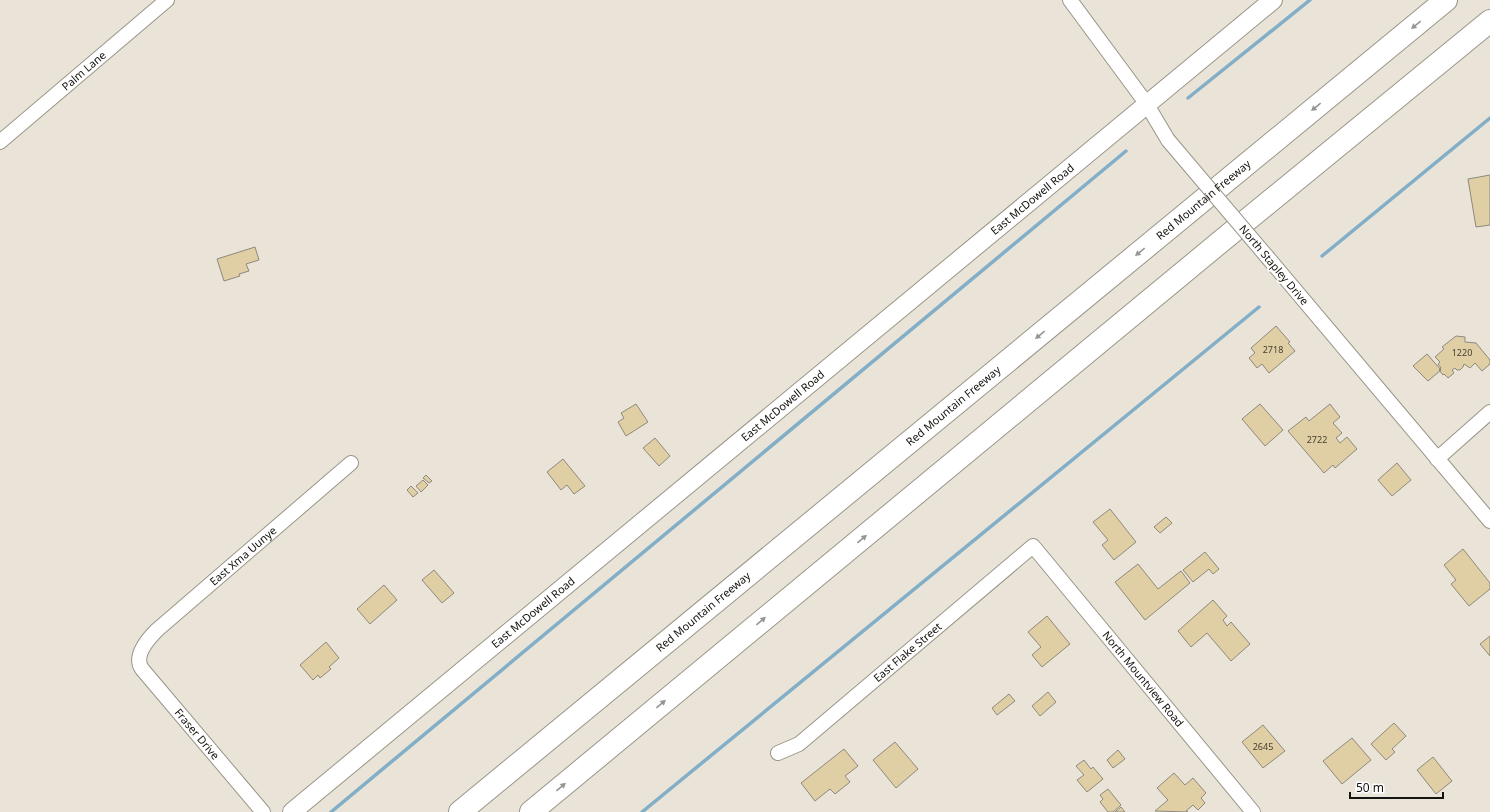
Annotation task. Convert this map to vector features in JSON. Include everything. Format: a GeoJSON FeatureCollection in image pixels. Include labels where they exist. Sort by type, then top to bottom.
{"type":"FeatureCollection","features":[{"type":"Feature","properties":{"kind":"highway","name":"Red Mountain Freeway"},"geometry":{"type":"LineString","coordinates":[[460,812],[1446,0]]}},
{"type":"Feature","properties":{"kind":"highway"},"geometry":{"type":"LineString","coordinates":[[531,812],[1490,21]]}},
{"type":"Feature","properties":{"kind":"street","name":"Palm Lane"},"geometry":{"type":"LineString","coordinates":[[0,142],[167,0]]}},
{"type":"Feature","properties":{"kind":"street","name":"North Stapley Drive"},"geometry":{"type":"LineString","coordinates":[[1070,0],[1146,104],[1168,140],[1490,521]]}},
{"type":"Feature","properties":{"kind":"street","name":"East McDowell Road"},"geometry":{"type":"LineString","coordinates":[[292,812],[1273,0]]}},
{"type":"Feature","properties":{"kind":"street"},"geometry":{"type":"LineString","coordinates":[[1437,459],[1490,412]]}},
{"type":"Feature","properties":{"kind":"street","name":"East Xma Uunye"},"geometry":{"type":"LineString","coordinates":[[141,653],[157,630],[351,463]]}},
{"type":"Feature","properties":{"kind":"street","name":"East Flake Street"},"geometry":{"type":"LineString","coordinates":[[778,753],[798,744],[1033,546]]}},
{"type":"Feature","properties":{"kind":"street","name":"North Mountview Road"},"geometry":{"type":"LineString","coordinates":[[1033,546],[1249,811]]}},
{"type":"Feature","properties":{"kind":"street","name":"Fraser Drive"},"geometry":{"type":"LineString","coordinates":[[141,653],[139,664],[263,812]]}},
{"type":"Feature","properties":{"kind":"building"},"geometry":{"type":"Polygon","coordinates":[[[1490,175],[1490,225],[1476,227],[1468,179],[1490,175]]]}},
{"type":"Feature","properties":{"kind":"building"},"geometry":{"type":"Polygon","coordinates":[[[255,247],[259,260],[246,264],[249,271],[239,274],[240,276],[224,281],[217,259],[255,247]]]}},
{"type":"Feature","properties":{"kind":"building"},"geometry":{"type":"Polygon","coordinates":[[[1276,326],[1290,342],[1288,343],[1295,351],[1269,373],[1262,364],[1257,368],[1249,358],[1255,353],[1251,348],[1276,326]]]}},
{"type":"Feature","properties":{"kind":"building"},"geometry":{"type":"Polygon","coordinates":[[[1456,336],[1465,337],[1465,342],[1476,343],[1490,360],[1490,364],[1482,371],[1475,363],[1470,368],[1464,364],[1460,370],[1455,368],[1452,370],[1454,373],[1448,378],[1444,374],[1443,375],[1439,370],[1441,368],[1438,364],[1440,362],[1435,357],[1444,349],[1442,347],[1456,336]]]}},
{"type":"Feature","properties":{"kind":"building"},"geometry":{"type":"Polygon","coordinates":[[[1427,354],[1441,370],[1428,381],[1413,366],[1427,354]]]}},
{"type":"Feature","properties":{"kind":"building"},"geometry":{"type":"Polygon","coordinates":[[[636,404],[648,422],[626,436],[618,422],[624,418],[621,413],[636,404]]]}},
{"type":"Feature","properties":{"kind":"building"},"geometry":{"type":"Polygon","coordinates":[[[1260,404],[1283,430],[1265,446],[1242,419],[1260,404]]]}},
{"type":"Feature","properties":{"kind":"building"},"geometry":{"type":"Polygon","coordinates":[[[1330,404],[1340,417],[1333,423],[1342,433],[1336,438],[1340,443],[1347,437],[1357,449],[1335,468],[1333,465],[1324,473],[1288,431],[1306,417],[1309,421],[1330,404]]]}},
{"type":"Feature","properties":{"kind":"building"},"geometry":{"type":"Polygon","coordinates":[[[655,438],[670,456],[659,466],[643,448],[655,438]]]}},
{"type":"Feature","properties":{"kind":"building"},"geometry":{"type":"Polygon","coordinates":[[[563,459],[585,486],[574,494],[567,485],[561,490],[547,472],[563,459]]]}},
{"type":"Feature","properties":{"kind":"building"},"geometry":{"type":"Polygon","coordinates":[[[1397,463],[1411,480],[1392,496],[1378,480],[1397,463]]]}},
{"type":"Feature","properties":{"kind":"building"},"geometry":{"type":"Polygon","coordinates":[[[426,475],[432,481],[429,483],[423,478],[426,475]]]}},
{"type":"Feature","properties":{"kind":"building"},"geometry":{"type":"Polygon","coordinates":[[[423,480],[428,485],[421,492],[416,486],[423,480]]]}},
{"type":"Feature","properties":{"kind":"building"},"geometry":{"type":"Polygon","coordinates":[[[411,486],[418,493],[413,497],[407,490],[411,486]]]}},
{"type":"Feature","properties":{"kind":"building"},"geometry":{"type":"Polygon","coordinates":[[[1110,509],[1136,542],[1114,560],[1102,545],[1108,540],[1093,522],[1110,509]]]}},
{"type":"Feature","properties":{"kind":"building"},"geometry":{"type":"Polygon","coordinates":[[[1166,517],[1172,523],[1160,533],[1154,527],[1166,517]]]}},
{"type":"Feature","properties":{"kind":"building"},"geometry":{"type":"Polygon","coordinates":[[[1463,549],[1490,583],[1490,589],[1469,606],[1451,584],[1456,580],[1444,565],[1463,549]]]}},
{"type":"Feature","properties":{"kind":"building"},"geometry":{"type":"Polygon","coordinates":[[[1205,552],[1219,569],[1213,574],[1209,569],[1193,582],[1183,570],[1205,552]]]}},
{"type":"Feature","properties":{"kind":"building"},"geometry":{"type":"Polygon","coordinates":[[[1138,564],[1158,589],[1181,571],[1190,583],[1145,620],[1115,582],[1138,564]]]}},
{"type":"Feature","properties":{"kind":"building"},"geometry":{"type":"Polygon","coordinates":[[[434,570],[454,593],[442,603],[422,580],[434,570]]]}},
{"type":"Feature","properties":{"kind":"building"},"geometry":{"type":"Polygon","coordinates":[[[384,585],[397,600],[370,624],[357,609],[384,585]]]}},
{"type":"Feature","properties":{"kind":"building"},"geometry":{"type":"Polygon","coordinates":[[[1213,600],[1227,616],[1223,620],[1227,626],[1231,622],[1250,644],[1231,661],[1207,633],[1191,647],[1178,631],[1213,600]]]}},
{"type":"Feature","properties":{"kind":"building"},"geometry":{"type":"Polygon","coordinates":[[[1047,616],[1070,644],[1042,667],[1032,655],[1041,647],[1028,632],[1047,616]]]}},
{"type":"Feature","properties":{"kind":"building"},"geometry":{"type":"Polygon","coordinates":[[[1490,636],[1490,656],[1480,644],[1490,636]]]}},
{"type":"Feature","properties":{"kind":"building"},"geometry":{"type":"Polygon","coordinates":[[[326,642],[339,658],[329,667],[331,669],[320,678],[318,675],[313,680],[300,665],[326,642]]]}},
{"type":"Feature","properties":{"kind":"building"},"geometry":{"type":"Polygon","coordinates":[[[1048,692],[1056,702],[1040,716],[1032,706],[1048,692]]]}},
{"type":"Feature","properties":{"kind":"building"},"geometry":{"type":"Polygon","coordinates":[[[1009,694],[1015,701],[997,715],[992,708],[1009,694]]]}},
{"type":"Feature","properties":{"kind":"building"},"geometry":{"type":"Polygon","coordinates":[[[1394,723],[1406,736],[1392,749],[1395,752],[1386,760],[1371,744],[1394,723]]]}},
{"type":"Feature","properties":{"kind":"building"},"geometry":{"type":"Polygon","coordinates":[[[1263,725],[1285,751],[1263,768],[1242,742],[1263,725]]]}},
{"type":"Feature","properties":{"kind":"building"},"geometry":{"type":"Polygon","coordinates":[[[1352,738],[1371,760],[1342,784],[1323,761],[1352,738]]]}},
{"type":"Feature","properties":{"kind":"building"},"geometry":{"type":"Polygon","coordinates":[[[895,742],[918,769],[896,788],[873,760],[895,742]]]}},
{"type":"Feature","properties":{"kind":"building"},"geometry":{"type":"Polygon","coordinates":[[[844,749],[858,766],[845,776],[850,782],[835,794],[830,789],[815,801],[801,783],[844,749]]]}},
{"type":"Feature","properties":{"kind":"building"},"geometry":{"type":"Polygon","coordinates":[[[1118,750],[1125,759],[1113,768],[1107,760],[1118,750]]]}},
{"type":"Feature","properties":{"kind":"building"},"geometry":{"type":"Polygon","coordinates":[[[1433,757],[1452,781],[1436,794],[1417,770],[1433,757]]]}},
{"type":"Feature","properties":{"kind":"building"},"geometry":{"type":"Polygon","coordinates":[[[1084,760],[1091,769],[1093,767],[1103,779],[1087,792],[1077,780],[1084,775],[1076,766],[1084,760]]]}},
{"type":"Feature","properties":{"kind":"building"},"geometry":{"type":"Polygon","coordinates":[[[1174,773],[1185,785],[1193,778],[1206,793],[1201,798],[1205,803],[1198,810],[1193,805],[1186,811],[1188,812],[1155,811],[1168,800],[1157,788],[1174,773]]]}},
{"type":"Feature","properties":{"kind":"building"},"geometry":{"type":"Polygon","coordinates":[[[1108,789],[1121,805],[1113,812],[1108,812],[1100,802],[1103,799],[1100,795],[1108,789]]]}},
{"type":"Feature","properties":{"kind":"building"},"geometry":{"type":"Polygon","coordinates":[[[1121,807],[1125,812],[1115,812],[1121,807]]]}},
{"type":"Feature","properties":{"kind":"waterway"},"geometry":{"type":"LineString","coordinates":[[1188,98],[1310,0]]}},
{"type":"Feature","properties":{"kind":"waterway"},"geometry":{"type":"LineString","coordinates":[[1322,256],[1490,118]]}},
{"type":"Feature","properties":{"kind":"waterway"},"geometry":{"type":"LineString","coordinates":[[331,812],[1126,151]]}},
{"type":"Feature","properties":{"kind":"waterway"},"geometry":{"type":"LineString","coordinates":[[642,812],[1259,307]]}}]}
